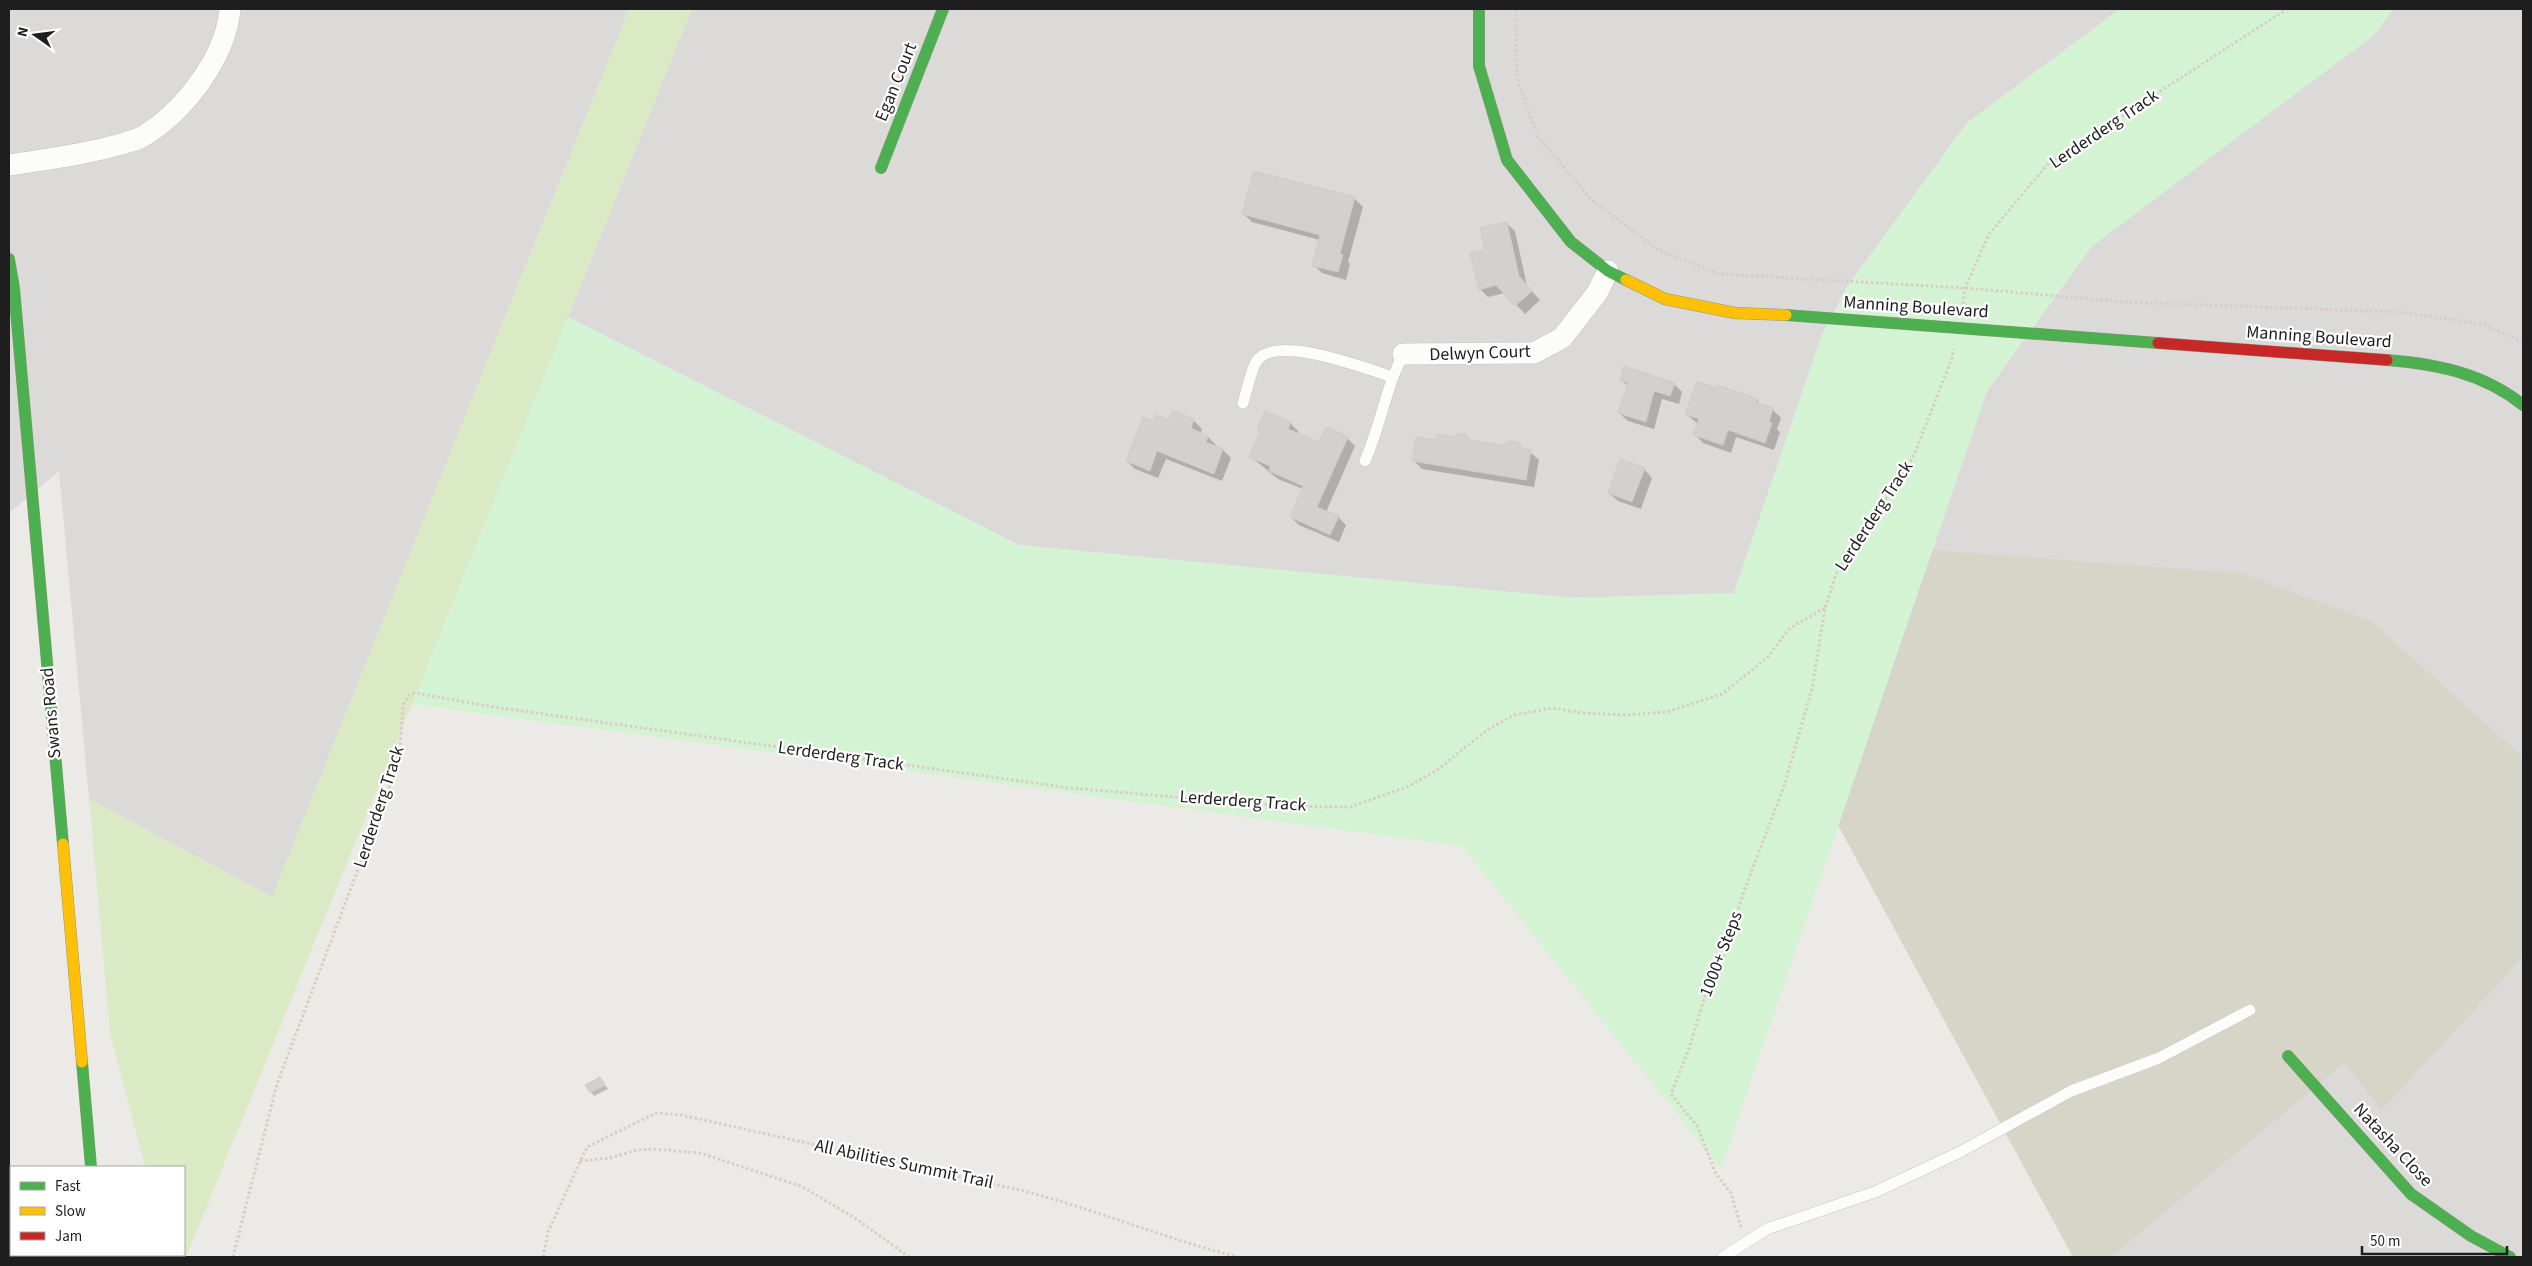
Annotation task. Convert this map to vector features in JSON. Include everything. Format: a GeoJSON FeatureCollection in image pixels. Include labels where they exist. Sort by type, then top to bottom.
{"type":"FeatureCollection","features":[{"type":"Feature","properties":{"kind":"street"},"geometry":{"type":"LineString","coordinates":[[9,165],[97,151],[142,137],[184,102],[212,64],[228,25],[230,9]]}},
{"type":"Feature","properties":{"kind":"street","name":"Egan Court"},"geometry":{"type":"LineString","coordinates":[[880,168],[943,9]]}},
{"type":"Feature","properties":{"kind":"street","name":"Manning Boulevard"},"geometry":{"type":"LineString","coordinates":[[1479,9],[1478,66],[1507,160],[1571,242],[1608,271],[1665,300],[1735,313],[1957,327],[2409,362],[2443,367],[2480,377],[2512,395],[2523,406]]}},
{"type":"Feature","properties":{"kind":"street","name":"Swans Road"},"geometry":{"type":"LineString","coordinates":[[9,259],[14,288],[91,1166]]}},
{"type":"Feature","properties":{"kind":"street","name":"Delwyn Court"},"geometry":{"type":"LineString","coordinates":[[1403,354],[1534,353],[1562,338],[1597,293],[1608,271]]}},
{"type":"Feature","properties":{"kind":"street","name":"Natasha Close"},"geometry":{"type":"LineString","coordinates":[[2288,1056],[2411,1194],[2471,1236],[2510,1257]]}},
{"type":"Feature","properties":{"kind":"lane"},"geometry":{"type":"LineString","coordinates":[[1243,403],[1256,361],[1269,352],[1288,351],[1319,354],[1393,377]]}},
{"type":"Feature","properties":{"kind":"lane"},"geometry":{"type":"LineString","coordinates":[[1365,461],[1377,434],[1381,412],[1403,354]]}},
{"type":"Feature","properties":{"kind":"lane"},"geometry":{"type":"LineString","coordinates":[[1723,1257],[1767,1229],[1875,1192],[1960,1152],[2071,1091],[2159,1058],[2250,1010]]}},
{"type":"Feature","properties":{"kind":"path"},"geometry":{"type":"LineString","coordinates":[[1516,9],[1517,79],[1538,137],[1592,200],[1658,250],[1720,274],[1965,288],[2124,302],[2398,312],[2482,324],[2523,342]]}},
{"type":"Feature","properties":{"kind":"path","name":"Lerderderg Track"},"geometry":{"type":"LineString","coordinates":[[234,1257],[277,1084],[394,774],[400,749],[403,705],[409,695],[414,693],[494,707],[1070,788],[1281,806],[1350,807],[1409,786],[1437,770],[1487,730],[1514,715],[1553,708],[1583,713],[1619,715],[1666,712],[1722,694],[1767,658],[1790,628],[1825,608],[1836,574],[1852,546],[1865,524],[1890,494],[1914,455],[1952,358],[1965,288],[1989,234],[2048,164],[2287,9]]}},
{"type":"Feature","properties":{"kind":"path","name":"1000+ Steps"},"geometry":{"type":"LineString","coordinates":[[1740,1233],[1741,1225],[1731,1193],[1716,1174],[1697,1126],[1671,1094],[1689,1049],[1707,989],[1720,967],[1743,894],[1784,786],[1812,688],[1825,608]]}},
{"type":"Feature","properties":{"kind":"path","name":"All Abilities Summit Trail"},"geometry":{"type":"LineString","coordinates":[[543,1257],[548,1232],[586,1146],[656,1114],[681,1115],[1033,1193],[1181,1242],[1238,1257]]}},
{"type":"Feature","properties":{"kind":"path"},"geometry":{"type":"LineString","coordinates":[[580,1161],[610,1158],[637,1150],[653,1149],[686,1151],[711,1156],[803,1187],[858,1220],[909,1257]]}},
{"type":"Feature","properties":{"kind":"shaded area"},"geometry":{"type":"Polygon","coordinates":[[[9,9],[629,9],[272,897],[89,799],[59,471],[9,513],[9,9]]]}},
{"type":"Feature","properties":{"kind":"shaded area"},"geometry":{"type":"Polygon","coordinates":[[[692,9],[2120,9],[1967,123],[1847,287],[1821,337],[1734,593],[1573,598],[1019,545],[568,317],[692,9]]]}},
{"type":"Feature","properties":{"kind":"shaded area"},"geometry":{"type":"Polygon","coordinates":[[[2393,9],[2523,9],[2523,1257],[2073,1257],[1838,825],[1987,391],[2092,246],[2374,35],[2393,9]]]}},
{"type":"Feature","properties":{"kind":"shaded area"},"geometry":{"type":"Polygon","coordinates":[[[1932,550],[2241,573],[2371,621],[2523,757],[2523,957],[2382,1110],[2344,1063],[2111,1257],[2073,1257],[1838,825],[1932,550]]]}},
{"type":"Feature","properties":{"kind":"green space"},"geometry":{"type":"Polygon","coordinates":[[[629,9],[692,9],[412,704],[186,1257],[169,1257],[185,1256],[185,1166],[145,1166],[110,1033],[89,799],[272,897],[629,9]]]}},
{"type":"Feature","properties":{"kind":"green space"},"geometry":{"type":"Polygon","coordinates":[[[2120,9],[2393,9],[2374,35],[2092,246],[1987,391],[1721,1169],[1462,846],[412,704],[568,317],[1019,545],[1573,598],[1734,593],[1821,337],[1847,287],[1967,123],[2120,9]]]}},
{"type":"Feature","properties":{"kind":"building"},"geometry":{"type":"Polygon","coordinates":[[[1254,171],[1355,197],[1340,254],[1343,255],[1338,272],[1312,266],[1320,235],[1242,214],[1254,171]]]}},
{"type":"Feature","properties":{"kind":"building"},"geometry":{"type":"Polygon","coordinates":[[[1507,222],[1519,276],[1532,291],[1515,306],[1496,285],[1479,290],[1470,253],[1485,250],[1480,228],[1507,222]]]}},
{"type":"Feature","properties":{"kind":"building"},"geometry":{"type":"Polygon","coordinates":[[[1624,366],[1675,383],[1670,396],[1654,391],[1646,422],[1618,413],[1628,383],[1620,380],[1624,366]]]}},
{"type":"Feature","properties":{"kind":"building"},"geometry":{"type":"Polygon","coordinates":[[[1697,381],[1715,388],[1717,385],[1758,399],[1756,402],[1773,408],[1769,422],[1772,423],[1765,443],[1728,430],[1723,445],[1693,435],[1699,419],[1685,414],[1697,381]]]}},
{"type":"Feature","properties":{"kind":"building"},"geometry":{"type":"Polygon","coordinates":[[[1173,411],[1194,419],[1191,428],[1208,436],[1206,442],[1223,449],[1214,474],[1157,451],[1150,471],[1126,461],[1143,417],[1153,421],[1156,415],[1169,420],[1173,411]]]}},
{"type":"Feature","properties":{"kind":"building"},"geometry":{"type":"Polygon","coordinates":[[[1265,411],[1291,422],[1288,429],[1319,442],[1326,427],[1348,437],[1317,507],[1339,516],[1330,535],[1290,517],[1303,486],[1269,471],[1270,466],[1249,457],[1260,432],[1257,430],[1265,411]]]}},
{"type":"Feature","properties":{"kind":"building"},"geometry":{"type":"Polygon","coordinates":[[[1460,433],[1466,434],[1470,440],[1501,445],[1510,441],[1518,442],[1522,449],[1531,450],[1526,480],[1412,461],[1416,437],[1436,440],[1437,434],[1452,437],[1460,433]]]}},
{"type":"Feature","properties":{"kind":"building"},"geometry":{"type":"Polygon","coordinates":[[[1620,459],[1645,468],[1632,502],[1608,493],[1620,459]]]}},
{"type":"Feature","properties":{"kind":"building"},"geometry":{"type":"Polygon","coordinates":[[[600,1077],[605,1085],[590,1093],[585,1085],[600,1077]]]}},
{"type":"Feature","properties":{"kind":"traffic: fast"},"geometry":{"type":"LineString","coordinates":[[881,168],[943,9]]}},
{"type":"Feature","properties":{"kind":"traffic: fast"},"geometry":{"type":"LineString","coordinates":[[1479,9],[1479,66],[1507,160],[1571,242],[1608,271],[1626,280]]}},
{"type":"Feature","properties":{"kind":"traffic: fast"},"geometry":{"type":"LineString","coordinates":[[9,259],[14,288],[63,844]]}},
{"type":"Feature","properties":{"kind":"traffic: fast"},"geometry":{"type":"LineString","coordinates":[[1786,315],[2158,343]]}},
{"type":"Feature","properties":{"kind":"traffic: fast"},"geometry":{"type":"LineString","coordinates":[[2387,360],[2424,364],[2459,372],[2492,385],[2523,405]]}},
{"type":"Feature","properties":{"kind":"traffic: fast"},"geometry":{"type":"LineString","coordinates":[[2288,1056],[2411,1194],[2471,1236],[2510,1257]]}},
{"type":"Feature","properties":{"kind":"traffic: fast"},"geometry":{"type":"LineString","coordinates":[[82,1062],[91,1166]]}},
{"type":"Feature","properties":{"kind":"traffic: slow"},"geometry":{"type":"LineString","coordinates":[[1626,280],[1665,299],[1735,313],[1786,315]]}},
{"type":"Feature","properties":{"kind":"traffic: slow"},"geometry":{"type":"LineString","coordinates":[[63,844],[82,1062]]}},
{"type":"Feature","properties":{"kind":"traffic: jam"},"geometry":{"type":"LineString","coordinates":[[2158,343],[2387,360]]}}]}
